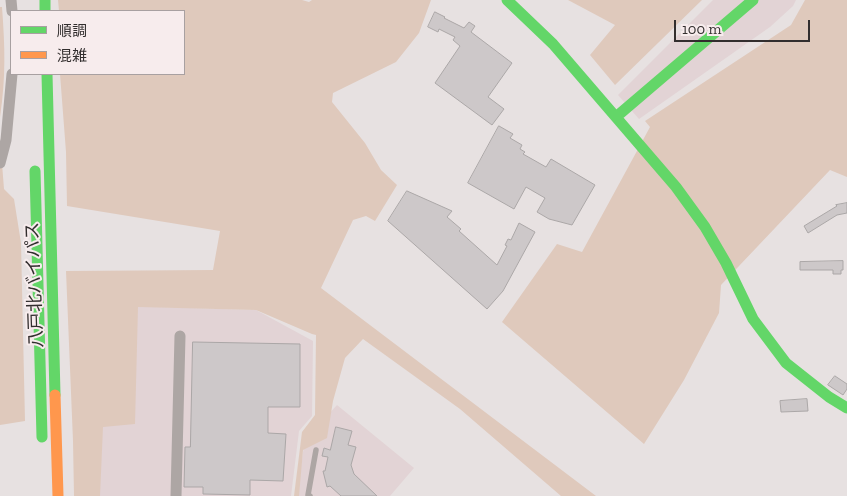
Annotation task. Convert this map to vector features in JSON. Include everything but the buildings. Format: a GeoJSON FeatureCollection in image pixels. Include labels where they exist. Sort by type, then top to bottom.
{"type":"FeatureCollection","features":[{"type":"Feature","properties":{"kind":"main road"},"geometry":{"type":"LineString","coordinates":[[507,0],[553,44],[676,187],[706,227],[753,319],[786,363],[829,397],[847,408]]}},
{"type":"Feature","properties":{"kind":"main road"},"geometry":{"type":"LineString","coordinates":[[616,117],[753,0]]}},
{"type":"Feature","properties":{"kind":"main road","name":"八戸北バイパス"},"geometry":{"type":"LineString","coordinates":[[47,75],[58,496]]}},
{"type":"Feature","properties":{"kind":"main road","name":"八戸北バイパス"},"geometry":{"type":"LineString","coordinates":[[35,162],[43,447]]}},
{"type":"Feature","properties":{"kind":"street"},"geometry":{"type":"LineString","coordinates":[[0,163],[6,140],[12,75]]}},
{"type":"Feature","properties":{"kind":"street"},"geometry":{"type":"LineString","coordinates":[[176,496],[180,336]]}},
{"type":"Feature","properties":{"kind":"lane"},"geometry":{"type":"LineString","coordinates":[[310,496],[308,495],[316,450]]}},
{"type":"Feature","properties":{"kind":"shaded area"},"geometry":{"type":"Polygon","coordinates":[[[58,0],[302,0],[309,2],[312,0],[431,0],[419,33],[396,62],[333,93],[332,102],[365,143],[381,170],[397,185],[375,221],[366,216],[353,220],[321,288],[596,496],[561,496],[460,409],[363,339],[345,358],[333,401],[327,438],[303,450],[299,496],[294,496],[302,432],[315,415],[316,335],[256,310],[138,307],[135,424],[103,427],[100,496],[74,496],[66,271],[213,270],[220,231],[67,206],[66,152],[60,75],[185,75],[185,10],[59,10],[58,0]]]}},
{"type":"Feature","properties":{"kind":"shaded area"},"geometry":{"type":"Polygon","coordinates":[[[568,0],[702,0],[615,85],[590,55],[615,25],[568,0]]]}},
{"type":"Feature","properties":{"kind":"shaded area"},"geometry":{"type":"Polygon","coordinates":[[[713,0],[796,0],[793,6],[770,27],[639,119],[618,95],[713,0]]]}},
{"type":"Feature","properties":{"kind":"shaded area"},"geometry":{"type":"Polygon","coordinates":[[[805,0],[847,0],[847,177],[830,170],[721,285],[719,313],[684,380],[644,444],[502,322],[557,244],[582,252],[650,127],[645,121],[791,25],[805,0]]]}},
{"type":"Feature","properties":{"kind":"shaded area"},"geometry":{"type":"Polygon","coordinates":[[[0,7],[2,7],[4,62],[0,117],[0,7]]]}},
{"type":"Feature","properties":{"kind":"shaded area"},"geometry":{"type":"Polygon","coordinates":[[[0,138],[4,189],[14,199],[21,243],[25,421],[0,425],[0,138]]]}},
{"type":"Feature","properties":{"kind":"shaded area"},"geometry":{"type":"Polygon","coordinates":[[[96,305],[256,310],[313,341],[312,416],[299,431],[291,496],[96,496],[96,305]]]}},
{"type":"Feature","properties":{"kind":"shaded area"},"geometry":{"type":"Polygon","coordinates":[[[337,405],[414,468],[390,496],[296,496],[305,440],[337,405]]]}},
{"type":"Feature","properties":{"kind":"traffic: fast"},"geometry":{"type":"LineString","coordinates":[[45,0],[45,10]]}},
{"type":"Feature","properties":{"kind":"traffic: fast"},"geometry":{"type":"LineString","coordinates":[[507,0],[553,44],[676,187],[705,227],[726,263],[753,319],[786,363],[829,397],[847,408]]}},
{"type":"Feature","properties":{"kind":"traffic: fast"},"geometry":{"type":"LineString","coordinates":[[616,117],[753,0]]}},
{"type":"Feature","properties":{"kind":"traffic: fast"},"geometry":{"type":"LineString","coordinates":[[47,75],[55,395]]}},
{"type":"Feature","properties":{"kind":"traffic: fast"},"geometry":{"type":"LineString","coordinates":[[35,171],[42,437]]}},
{"type":"Feature","properties":{"kind":"traffic: slow"},"geometry":{"type":"LineString","coordinates":[[55,395],[58,496]]}}]}
